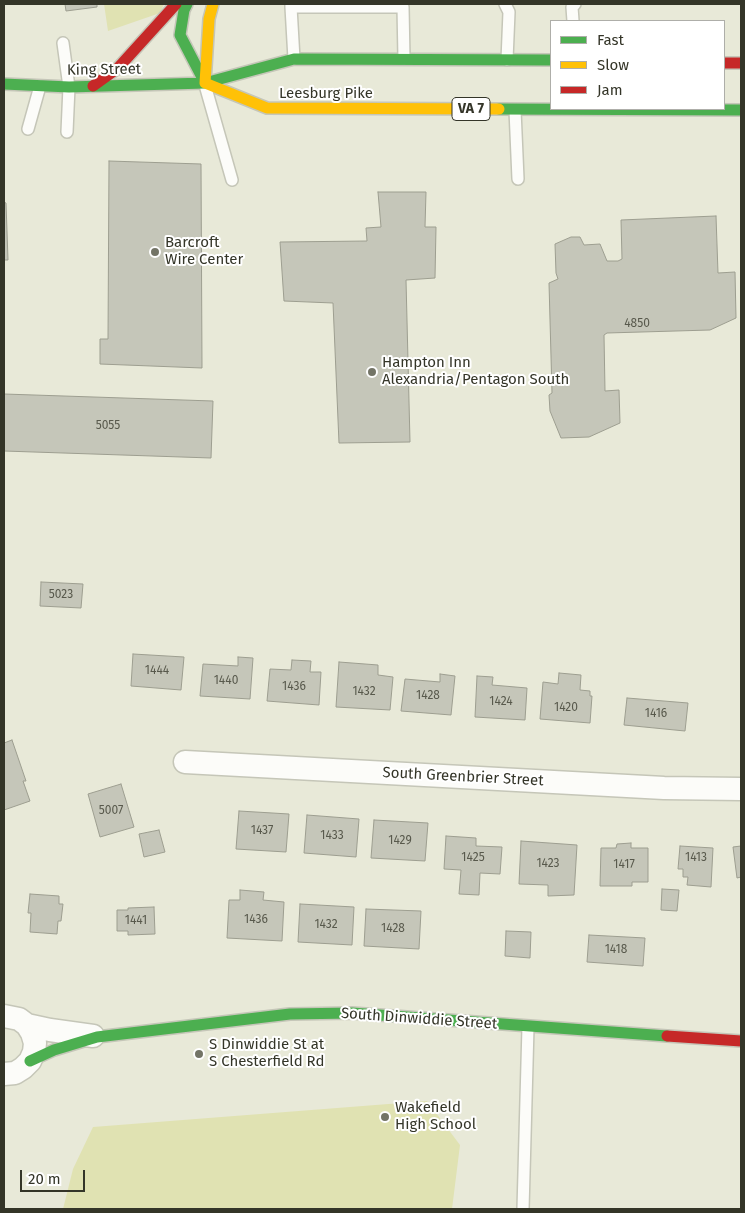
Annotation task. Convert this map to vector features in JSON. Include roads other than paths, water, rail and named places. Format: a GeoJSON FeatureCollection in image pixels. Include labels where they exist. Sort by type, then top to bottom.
{"type":"FeatureCollection","features":[{"type":"Feature","properties":{"kind":"main road"},"geometry":{"type":"LineString","coordinates":[[93,86],[118,68],[176,4]]}},
{"type":"Feature","properties":{"kind":"main road"},"geometry":{"type":"LineString","coordinates":[[187,4],[184,10],[180,35],[205,83]]}},
{"type":"Feature","properties":{"kind":"main road"},"geometry":{"type":"LineString","coordinates":[[205,83],[209,19],[213,4]]}},
{"type":"Feature","properties":{"kind":"main road","name":"Leesburg Pike"},"geometry":{"type":"LineString","coordinates":[[205,83],[294,59],[550,60]]}},
{"type":"Feature","properties":{"kind":"main road"},"geometry":{"type":"LineString","coordinates":[[725,62],[741,63]]}},
{"type":"Feature","properties":{"kind":"main road","name":"King Street"},"geometry":{"type":"LineString","coordinates":[[4,84],[69,87],[205,83]]}},
{"type":"Feature","properties":{"kind":"main road","name":"Leesburg Pike"},"geometry":{"type":"LineString","coordinates":[[205,83],[267,108],[741,110]]}},
{"type":"Feature","properties":{"kind":"main road","name":"South Dinwiddie Street"},"geometry":{"type":"LineString","coordinates":[[30,1061],[54,1050],[97,1037],[290,1014],[352,1014],[741,1041]]}},
{"type":"Feature","properties":{"kind":"street","name":"South Greenbrier Street"},"geometry":{"type":"LineString","coordinates":[[185,762],[664,788],[741,789]]}},
{"type":"Feature","properties":{"kind":"street","name":"South Dinwiddie Street"},"geometry":{"type":"LineString","coordinates":[[4,1016],[19,1019],[27,1025],[97,1037]]}},
{"type":"Feature","properties":{"kind":"street"},"geometry":{"type":"LineString","coordinates":[[4,1074],[15,1073],[30,1061],[35,1043],[27,1025]]}},
{"type":"Feature","properties":{"kind":"lane"},"geometry":{"type":"LineString","coordinates":[[504,4],[509,12],[507,60]]}},
{"type":"Feature","properties":{"kind":"lane"},"geometry":{"type":"LineString","coordinates":[[294,59],[291,5],[402,5],[404,60]]}},
{"type":"Feature","properties":{"kind":"lane"},"geometry":{"type":"LineString","coordinates":[[573,5],[573,20]]}},
{"type":"Feature","properties":{"kind":"lane"},"geometry":{"type":"LineString","coordinates":[[63,44],[69,87],[67,132]]}},
{"type":"Feature","properties":{"kind":"lane"},"geometry":{"type":"LineString","coordinates":[[205,83],[232,180]]}},
{"type":"Feature","properties":{"kind":"lane"},"geometry":{"type":"LineString","coordinates":[[28,129],[40,86]]}},
{"type":"Feature","properties":{"kind":"lane"},"geometry":{"type":"LineString","coordinates":[[515,110],[518,179]]}},
{"type":"Feature","properties":{"kind":"lane"},"geometry":{"type":"LineString","coordinates":[[523,1209],[528,1027]]}},
{"type":"Feature","properties":{"kind":"place","name":"Barcroft Wire Center"},"geometry":{"type":"Point","coordinates":[155,252]}},
{"type":"Feature","properties":{"kind":"place","name":"Hampton Inn Alexandria/Pentagon South"},"geometry":{"type":"Point","coordinates":[372,372]}},
{"type":"Feature","properties":{"kind":"place","name":"S Dinwiddie St at S Chesterfield Rd"},"geometry":{"type":"Point","coordinates":[199,1054]}},
{"type":"Feature","properties":{"kind":"place","name":"Wakefield High School"},"geometry":{"type":"Point","coordinates":[385,1117]}}]}
